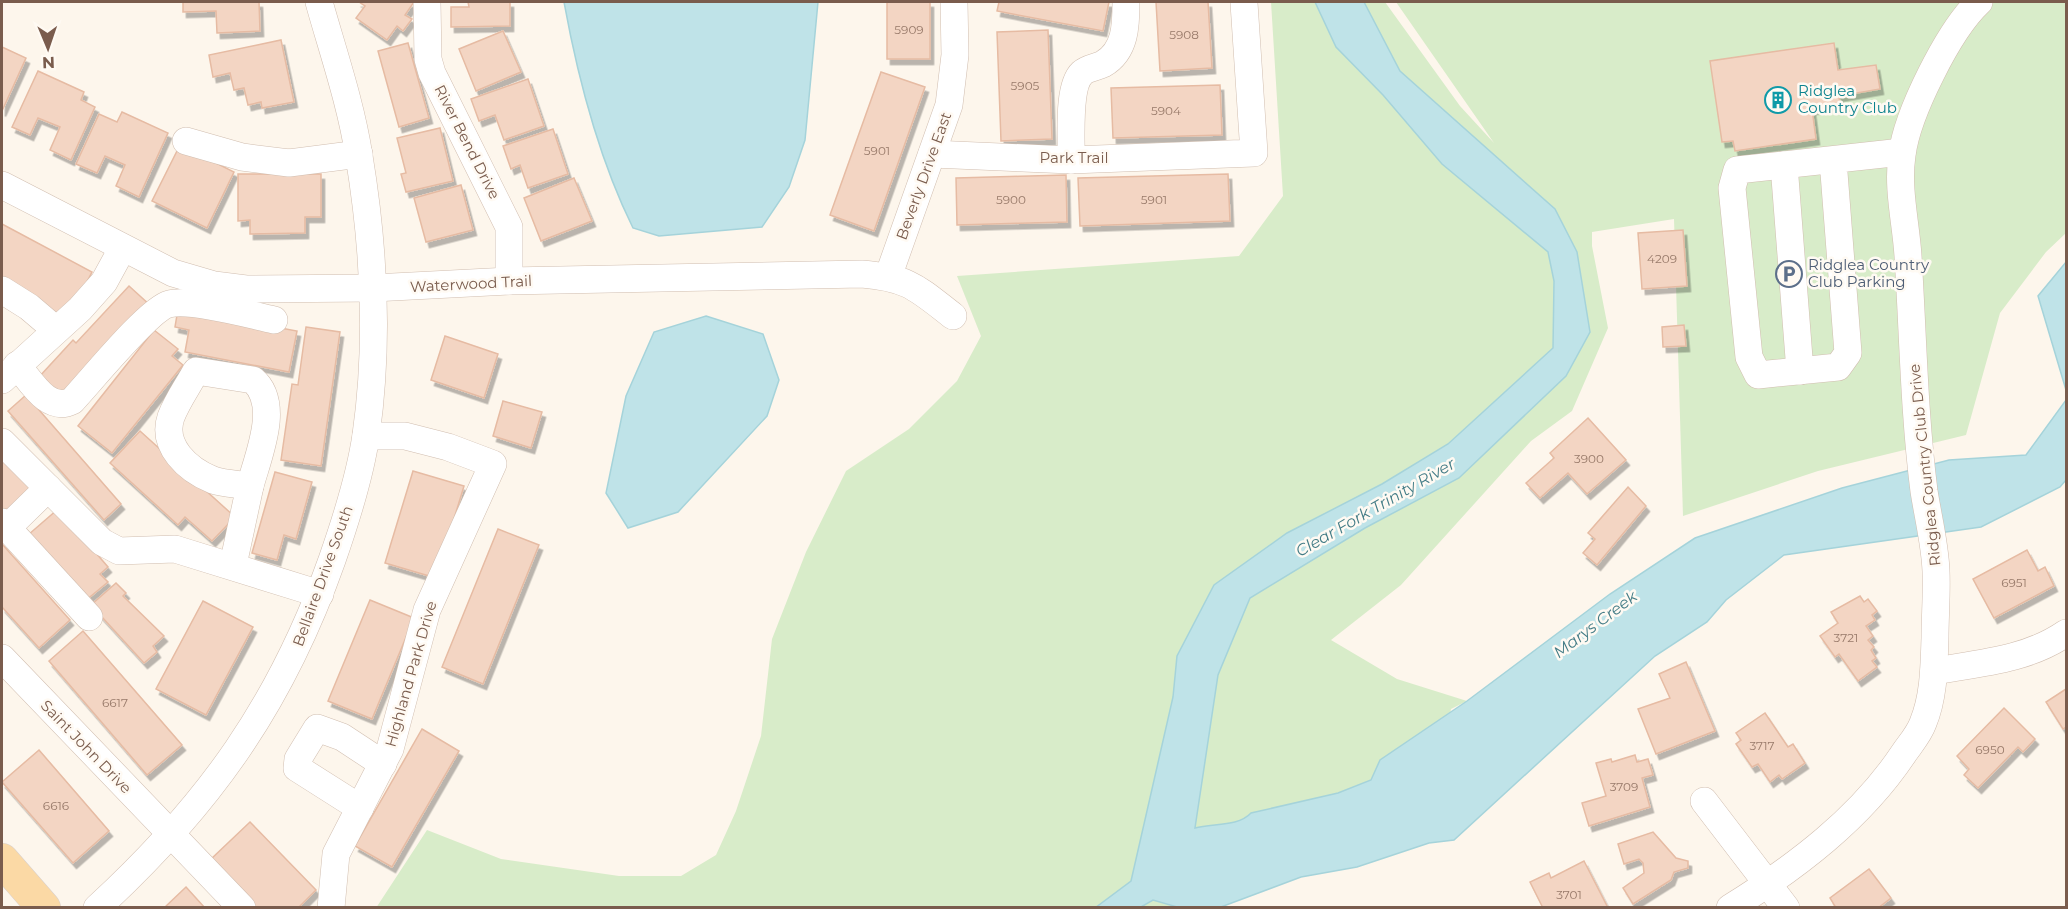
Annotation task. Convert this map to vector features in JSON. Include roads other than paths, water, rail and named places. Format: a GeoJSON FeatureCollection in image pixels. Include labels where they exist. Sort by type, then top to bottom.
{"type":"FeatureCollection","features":[{"type":"Feature","properties":{"kind":"main road"},"geometry":{"type":"LineString","coordinates":[[6,865],[10,908]]}},
{"type":"Feature","properties":{"kind":"main road"},"geometry":{"type":"LineString","coordinates":[[6,865],[44,908]]}},
{"type":"Feature","properties":{"kind":"street","name":"Bellaire Drive South"},"geometry":{"type":"LineString","coordinates":[[97,908],[170,835],[248,735],[295,654],[320,594],[346,520],[366,436],[372,363],[373,288],[359,154],[319,2]]}},
{"type":"Feature","properties":{"kind":"street","name":"River Bend Drive"},"geometry":{"type":"LineString","coordinates":[[427,2],[428,59],[432,73],[509,227],[509,281]]}},
{"type":"Feature","properties":{"kind":"street","name":"Beverly Drive East"},"geometry":{"type":"LineString","coordinates":[[888,276],[949,105],[955,55],[954,2]]}},
{"type":"Feature","properties":{"kind":"street"},"geometry":{"type":"LineString","coordinates":[[1071,160],[1075,86],[1082,73],[1104,63],[1114,55],[1126,32],[1126,2]]}},
{"type":"Feature","properties":{"kind":"street","name":"Ridglea Country Club Drive"},"geometry":{"type":"LineString","coordinates":[[1730,908],[1769,884],[1814,851],[1886,780],[1922,726],[1930,704],[1934,671],[1936,571],[1924,487],[1915,396],[1908,253],[1900,179],[1902,152],[1909,127],[1936,64],[1956,30],[1979,2]]}},
{"type":"Feature","properties":{"kind":"street","name":"Park Trail"},"geometry":{"type":"LineString","coordinates":[[932,154],[1071,160],[1254,153],[1244,3]]}},
{"type":"Feature","properties":{"kind":"street"},"geometry":{"type":"LineString","coordinates":[[186,141],[243,157],[289,163],[359,154]]}},
{"type":"Feature","properties":{"kind":"street"},"geometry":{"type":"LineString","coordinates":[[1833,160],[1848,354],[1838,367],[1758,375],[1749,357],[1732,188],[1737,170],[1902,152]]}},
{"type":"Feature","properties":{"kind":"street"},"geometry":{"type":"LineString","coordinates":[[1784,165],[1800,371]]}},
{"type":"Feature","properties":{"kind":"street","name":"Waterwood Trail"},"geometry":{"type":"LineString","coordinates":[[2,185],[122,249],[173,273],[214,285],[246,289],[373,288],[509,281],[782,274],[888,276],[915,287],[953,316]]}},
{"type":"Feature","properties":{"kind":"street"},"geometry":{"type":"LineString","coordinates":[[122,249],[104,282],[80,309],[9,373],[58,405],[65,405],[72,401],[151,315],[167,304],[186,303],[274,320]]}},
{"type":"Feature","properties":{"kind":"street"},"geometry":{"type":"LineString","coordinates":[[2,290],[29,307],[56,330]]}},
{"type":"Feature","properties":{"kind":"street"},"geometry":{"type":"LineString","coordinates":[[233,565],[266,422],[266,402],[260,386],[253,380],[196,371],[171,417],[169,434],[175,452],[193,470],[215,481],[250,486]]}},
{"type":"Feature","properties":{"kind":"street","name":"Highland Park Drive"},"geometry":{"type":"LineString","coordinates":[[331,908],[336,854],[390,749],[427,610],[493,465],[448,447],[405,436],[366,436]]}},
{"type":"Feature","properties":{"kind":"street"},"geometry":{"type":"LineString","coordinates":[[2,442],[102,542],[119,551],[175,549],[233,565],[320,594]]}},
{"type":"Feature","properties":{"kind":"street"},"geometry":{"type":"LineString","coordinates":[[48,488],[4,525],[89,617]]}},
{"type":"Feature","properties":{"kind":"street"},"geometry":{"type":"LineString","coordinates":[[1934,671],[2012,658],[2036,650],[2067,633]]}},
{"type":"Feature","properties":{"kind":"street","name":"Saint John Drive"},"geometry":{"type":"LineString","coordinates":[[2,658],[170,835]]}},
{"type":"Feature","properties":{"kind":"street"},"geometry":{"type":"LineString","coordinates":[[360,808],[297,768],[298,759],[317,728],[342,737],[383,764]]}},
{"type":"Feature","properties":{"kind":"street"},"geometry":{"type":"LineString","coordinates":[[1704,801],[1786,908]]}},
{"type":"Feature","properties":{"kind":"street"},"geometry":{"type":"LineString","coordinates":[[170,835],[242,908]]}},
{"type":"Feature","properties":{"kind":"water"},"geometry":{"type":"Polygon","coordinates":[[[564,2],[818,2],[805,140],[789,187],[762,227],[659,236],[633,228],[599,146],[576,60],[564,2]]]}},
{"type":"Feature","properties":{"kind":"water"},"geometry":{"type":"Polygon","coordinates":[[[1315,2],[1364,2],[1400,71],[1555,209],[1577,252],[1590,332],[1566,376],[1459,478],[1365,528],[1250,598],[1218,675],[1195,828],[1232,823],[1251,813],[1338,793],[1371,780],[1380,760],[1467,701],[1610,594],[1695,538],[1842,488],[1949,460],[2026,455],[2066,400],[2066,480],[2060,487],[1981,527],[1784,555],[1726,600],[1707,622],[1655,656],[1454,840],[1429,843],[1357,867],[1301,877],[1221,907],[1177,907],[1153,900],[1141,907],[1095,908],[1131,881],[1173,697],[1177,656],[1214,585],[1287,533],[1382,484],[1448,444],[1553,348],[1554,281],[1548,252],[1442,164],[1383,95],[1336,47],[1315,2]]]}},
{"type":"Feature","properties":{"kind":"water"},"geometry":{"type":"Polygon","coordinates":[[[2066,262],[2066,390],[2038,296],[2066,262]]]}},
{"type":"Feature","properties":{"kind":"water"},"geometry":{"type":"Polygon","coordinates":[[[706,316],[763,334],[779,380],[767,416],[678,512],[628,528],[606,493],[626,396],[654,332],[706,316]]]}},
{"type":"Feature","properties":{"kind":"place","name":"Ridglea Country Club"},"geometry":{"type":"Point","coordinates":[1778,100]}},
{"type":"Feature","properties":{"kind":"place","name":"Ridglea Country Club Parking"},"geometry":{"type":"Point","coordinates":[1789,274]}},
{"type":"Feature","properties":{"kind":"water label","name":"Clear Fork Trinity River"},"geometry":{"type":"Point","coordinates":[1375,507]}},
{"type":"Feature","properties":{"kind":"water label","name":"Marys Creek"},"geometry":{"type":"Point","coordinates":[1595,624]}}]}
